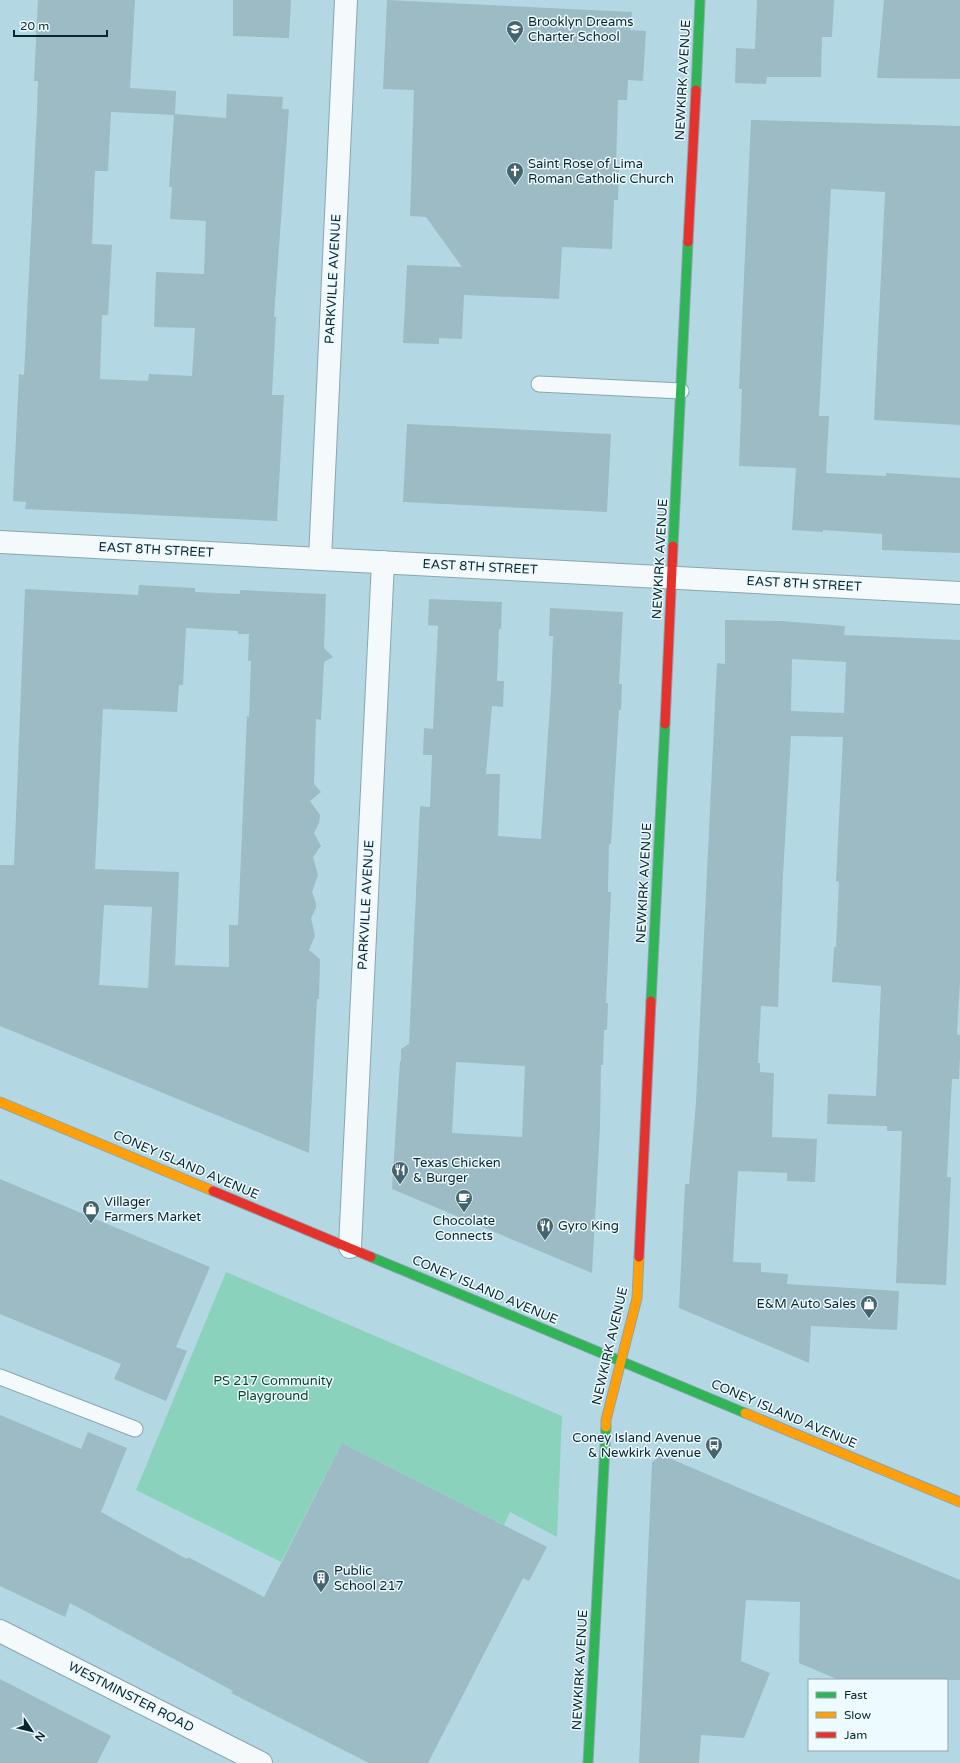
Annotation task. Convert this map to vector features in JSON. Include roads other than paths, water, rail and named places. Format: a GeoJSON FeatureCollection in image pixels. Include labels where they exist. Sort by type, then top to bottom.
{"type":"FeatureCollection","features":[{"type":"Feature","properties":{"kind":"street","name":"PARKVILLE AVENUE"},"geometry":{"type":"LineString","coordinates":[[320,559],[346,0]]}},
{"type":"Feature","properties":{"kind":"street","name":"NEWKIRK AVENUE"},"geometry":{"type":"LineString","coordinates":[[588,1763],[606,1420],[637,1298],[700,0]]}},
{"type":"Feature","properties":{"kind":"street","name":"EAST 8TH STREET"},"geometry":{"type":"LineString","coordinates":[[0,542],[960,593]]}},
{"type":"Feature","properties":{"kind":"street","name":"PARKVILLE AVENUE"},"geometry":{"type":"LineString","coordinates":[[350,1247],[383,562]]}},
{"type":"Feature","properties":{"kind":"street","name":"CONEY ISLAND AVENUE"},"geometry":{"type":"LineString","coordinates":[[0,1102],[960,1502]]}},
{"type":"Feature","properties":{"kind":"street","name":"WESTMINSTER ROAD"},"geometry":{"type":"LineString","coordinates":[[0,1631],[261,1763]]}},
{"type":"Feature","properties":{"kind":"lane"},"geometry":{"type":"LineString","coordinates":[[539,384],[681,391]]}},
{"type":"Feature","properties":{"kind":"lane"},"geometry":{"type":"LineString","coordinates":[[0,1377],[135,1428]]}},
{"type":"Feature","properties":{"kind":"place","name":"Brooklyn Dreams Charter School"},"geometry":{"type":"Point","coordinates":[515,44]}},
{"type":"Feature","properties":{"kind":"place","name":"Saint Rose of Lima Roman Catholic Church"},"geometry":{"type":"Point","coordinates":[515,186]}},
{"type":"Feature","properties":{"kind":"place","name":"Texas Chicken & Burger"},"geometry":{"type":"Point","coordinates":[400,1185]}},
{"type":"Feature","properties":{"kind":"place","name":"Chocolate Connects"},"geometry":{"type":"Point","coordinates":[464,1213]}},
{"type":"Feature","properties":{"kind":"place","name":"Villager Farmers Market"},"geometry":{"type":"Point","coordinates":[91,1224]}},
{"type":"Feature","properties":{"kind":"place","name":"Gyro King"},"geometry":{"type":"Point","coordinates":[545,1241]}},
{"type":"Feature","properties":{"kind":"place","name":"E&M Auto Sales"},"geometry":{"type":"Point","coordinates":[869,1319]}},
{"type":"Feature","properties":{"kind":"place","name":"Coney Island Avenue & Newkirk Avenue"},"geometry":{"type":"Point","coordinates":[714,1460]}},
{"type":"Feature","properties":{"kind":"place","name":"Public School 217"},"geometry":{"type":"Point","coordinates":[321,1593]}},
{"type":"Feature","properties":{"kind":"park label","name":"PS 217 Community Playground"},"geometry":{"type":"Point","coordinates":[273,1388]}}]}
